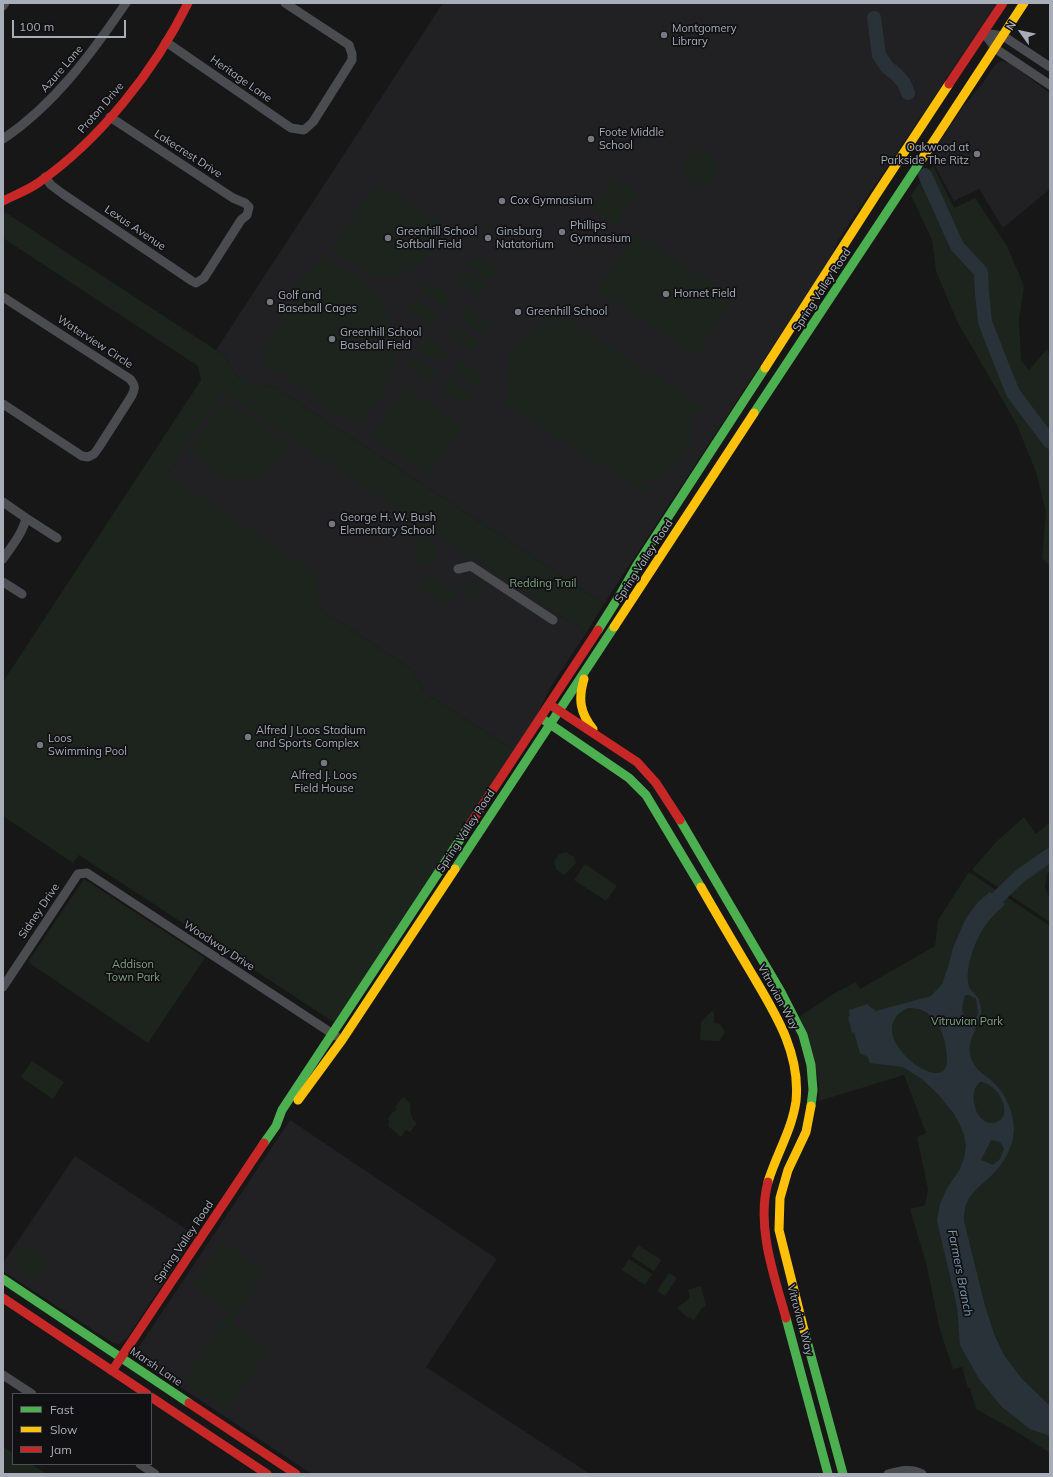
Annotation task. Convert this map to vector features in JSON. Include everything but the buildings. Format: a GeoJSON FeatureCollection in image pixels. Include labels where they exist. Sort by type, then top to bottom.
{"type":"FeatureCollection","features":[{"type":"Feature","properties":{"kind":"main road","name":"Proton Drive"},"geometry":{"type":"LineString","coordinates":[[3,201],[23,191],[45,177],[76,153],[110,117],[133,91],[166,42],[188,3]]}},
{"type":"Feature","properties":{"kind":"main road","name":"Spring Valley Road"},"geometry":{"type":"LineString","coordinates":[[112,1371],[276,1126],[282,1110],[443,867],[620,595],[637,565],[876,195],[1004,3]]}},
{"type":"Feature","properties":{"kind":"main road","name":"Spring Valley Road"},"geometry":{"type":"LineString","coordinates":[[276,1126],[286,1118],[342,1040],[405,946],[559,710],[632,602],[937,134],[996,49],[1024,3]]}},
{"type":"Feature","properties":{"kind":"main road"},"geometry":{"type":"LineString","coordinates":[[620,595],[632,602]]}},
{"type":"Feature","properties":{"kind":"main road"},"geometry":{"type":"LineString","coordinates":[[588,667],[580,696],[580,707],[583,716],[598,735]]}},
{"type":"Feature","properties":{"kind":"main road"},"geometry":{"type":"LineString","coordinates":[[549,704],[598,735]]}},
{"type":"Feature","properties":{"kind":"main road","name":"Vitruvian Way"},"geometry":{"type":"LineString","coordinates":[[540,718],[630,778],[646,795],[773,1010],[789,1041],[793,1052],[797,1077],[795,1108],[790,1127],[769,1177],[763,1209],[764,1228],[768,1251],[828,1474]]}},
{"type":"Feature","properties":{"kind":"main road","name":"Vitruvian Way"},"geometry":{"type":"LineString","coordinates":[[598,735],[640,766],[656,783],[678,817],[781,992],[803,1035],[811,1065],[813,1090],[811,1111],[806,1132],[788,1170],[780,1198],[779,1230],[799,1312],[843,1474]]}},
{"type":"Feature","properties":{"kind":"main road"},"geometry":{"type":"LineString","coordinates":[[646,795],[656,802],[668,817],[672,819],[678,817]]}},
{"type":"Feature","properties":{"kind":"main road"},"geometry":{"type":"LineString","coordinates":[[710,904],[725,897]]}},
{"type":"Feature","properties":{"kind":"main road"},"geometry":{"type":"LineString","coordinates":[[789,1041],[803,1035]]}},
{"type":"Feature","properties":{"kind":"main road","name":"Marsh Lane"},"geometry":{"type":"LineString","coordinates":[[3,1279],[296,1474]]}},
{"type":"Feature","properties":{"kind":"main road"},"geometry":{"type":"LineString","coordinates":[[3,1298],[145,1393]]}},
{"type":"Feature","properties":{"kind":"main road"},"geometry":{"type":"LineString","coordinates":[[152,1398],[267,1474]]}},
{"type":"Feature","properties":{"kind":"main road"},"geometry":{"type":"LineString","coordinates":[[271,1474],[278,1462]]}},
{"type":"Feature","properties":{"kind":"street","name":"Azure Lane"},"geometry":{"type":"LineString","coordinates":[[3,139],[28,121],[71,78],[94,49],[126,3]]}},
{"type":"Feature","properties":{"kind":"street","name":"Heritage Lane"},"geometry":{"type":"LineString","coordinates":[[166,42],[291,128],[304,130],[313,122],[352,60],[352,54],[349,45],[285,3]]}},
{"type":"Feature","properties":{"kind":"street"},"geometry":{"type":"LineString","coordinates":[[984,33],[1003,36],[1050,67]]}},
{"type":"Feature","properties":{"kind":"street"},"geometry":{"type":"LineString","coordinates":[[984,33],[996,49],[1050,85]]}},
{"type":"Feature","properties":{"kind":"street","name":"Lakecrest Drive"},"geometry":{"type":"LineString","coordinates":[[110,117],[233,198],[245,203],[249,207],[248,212]]}},
{"type":"Feature","properties":{"kind":"street","name":"Lexus Avenue"},"geometry":{"type":"LineString","coordinates":[[45,177],[59,192],[196,283],[204,278],[241,220],[248,212]]}},
{"type":"Feature","properties":{"kind":"street","name":"Waterview Circle"},"geometry":{"type":"LineString","coordinates":[[3,297],[130,379],[134,383],[135,388],[132,397],[99,447],[94,454],[88,457],[82,456],[3,404]]}},
{"type":"Feature","properties":{"kind":"street"},"geometry":{"type":"LineString","coordinates":[[3,502],[57,538]]}},
{"type":"Feature","properties":{"kind":"street"},"geometry":{"type":"LineString","coordinates":[[3,559],[22,529],[26,518]]}},
{"type":"Feature","properties":{"kind":"street"},"geometry":{"type":"LineString","coordinates":[[458,569],[471,566],[553,620]]}},
{"type":"Feature","properties":{"kind":"street"},"geometry":{"type":"LineString","coordinates":[[3,582],[22,594]]}},
{"type":"Feature","properties":{"kind":"street","name":"Woodway Drive"},"geometry":{"type":"LineString","coordinates":[[83,872],[87,873],[342,1040]]}},
{"type":"Feature","properties":{"kind":"street","name":"Sidney Drive"},"geometry":{"type":"LineString","coordinates":[[3,987],[78,874],[83,872]]}},
{"type":"Feature","properties":{"kind":"street"},"geometry":{"type":"LineString","coordinates":[[3,1375],[30,1393]]}},
{"type":"Feature","properties":{"kind":"street"},"geometry":{"type":"LineString","coordinates":[[142,1465],[155,1474]]}},
{"type":"Feature","properties":{"kind":"street"},"geometry":{"type":"LineString","coordinates":[[888,1474],[902,1470],[911,1470],[922,1474]]}},
{"type":"Feature","properties":{"kind":"shaded area","name":"Greenhill School"},"geometry":{"type":"Polygon","coordinates":[[[443,3],[997,3],[839,239],[832,255],[820,274],[604,604],[275,387],[251,385],[242,380],[233,371],[225,356],[216,350],[443,3]]]}},
{"type":"Feature","properties":{"kind":"shaded area"},"geometry":{"type":"Polygon","coordinates":[[[1002,61],[1009,63],[1050,93],[1050,189],[1003,228],[979,189],[954,201],[930,157],[961,109],[997,63],[1002,61]]]}},
{"type":"Feature","properties":{"kind":"shaded area","name":"George H. W. Bush Elementary School"},"geometry":{"type":"Polygon","coordinates":[[[222,391],[586,633],[550,688],[528,734],[515,751],[425,693],[411,669],[319,608],[167,474],[222,391]]]}},
{"type":"Feature","properties":{"kind":"shaded area"},"geometry":{"type":"Polygon","coordinates":[[[290,1120],[497,1259],[426,1367],[590,1474],[312,1474],[139,1360],[137,1350],[290,1120]]]}},
{"type":"Feature","properties":{"kind":"shaded area"},"geometry":{"type":"Polygon","coordinates":[[[75,1156],[195,1235],[127,1338],[120,1344],[113,1343],[3,1271],[3,1263],[75,1156]]]}},
{"type":"Feature","properties":{"kind":"green space"},"geometry":{"type":"Polygon","coordinates":[[[696,152],[702,152],[706,153],[713,159],[716,169],[715,176],[709,183],[702,186],[696,186],[692,185],[685,179],[682,172],[682,166],[683,162],[689,155],[696,152]]]}},
{"type":"Feature","properties":{"kind":"green space"},"geometry":{"type":"Polygon","coordinates":[[[933,165],[954,208],[975,198],[1007,246],[1024,286],[1019,319],[1021,360],[1029,370],[1047,349],[1050,358],[1050,566],[1042,558],[1046,512],[1036,472],[1017,425],[957,321],[936,271],[932,240],[911,195],[933,165]]]}},
{"type":"Feature","properties":{"kind":"green space"},"geometry":{"type":"Polygon","coordinates":[[[612,178],[637,194],[627,208],[602,193],[612,178]]]}},
{"type":"Feature","properties":{"kind":"green space","name":"Greenhill School Softball Field"},"geometry":{"type":"Polygon","coordinates":[[[383,186],[445,227],[428,253],[409,270],[385,278],[374,276],[331,249],[374,188],[383,186]]]}},
{"type":"Feature","properties":{"kind":"green space"},"geometry":{"type":"Polygon","coordinates":[[[601,195],[625,211],[616,226],[592,210],[601,195]]]}},
{"type":"Feature","properties":{"kind":"green space","name":"Alfred J Loos Stadium and Sports Complex"},"geometry":{"type":"Polygon","coordinates":[[[3,211],[225,356],[234,372],[244,381],[256,385],[275,387],[604,604],[586,633],[222,392],[167,474],[317,574],[319,608],[411,669],[425,693],[515,751],[335,1023],[79,855],[73,863],[3,816],[3,682],[201,380],[198,366],[3,238],[3,211]]]}},
{"type":"Feature","properties":{"kind":"green space","name":"Hornet Field"},"geometry":{"type":"Polygon","coordinates":[[[635,234],[733,298],[696,354],[598,290],[635,234]]]}},
{"type":"Feature","properties":{"kind":"green space"},"geometry":{"type":"Polygon","coordinates":[[[474,254],[497,269],[490,280],[467,266],[474,254]]]}},
{"type":"Feature","properties":{"kind":"green space","name":"Greenhill School Baseball Field"},"geometry":{"type":"Polygon","coordinates":[[[323,255],[356,277],[373,291],[378,297],[388,317],[394,333],[396,348],[395,362],[391,375],[378,400],[360,425],[339,411],[335,415],[316,402],[318,398],[280,373],[269,370],[263,363],[263,345],[273,335],[296,298],[292,295],[304,275],[309,278],[323,255]]]}},
{"type":"Feature","properties":{"kind":"green space"},"geometry":{"type":"Polygon","coordinates":[[[464,270],[487,285],[480,296],[456,281],[464,270]]]}},
{"type":"Feature","properties":{"kind":"green space"},"geometry":{"type":"Polygon","coordinates":[[[427,281],[450,296],[443,307],[420,292],[427,281]]]}},
{"type":"Feature","properties":{"kind":"green space"},"geometry":{"type":"Polygon","coordinates":[[[415,299],[438,314],[431,325],[408,310],[415,299]]]}},
{"type":"Feature","properties":{"kind":"green space"},"geometry":{"type":"Polygon","coordinates":[[[468,308],[491,323],[484,334],[461,319],[468,308]]]}},
{"type":"Feature","properties":{"kind":"green space"},"geometry":{"type":"Polygon","coordinates":[[[551,309],[703,407],[697,416],[688,410],[691,426],[691,437],[685,454],[675,466],[663,475],[656,478],[649,480],[640,479],[650,486],[645,493],[506,404],[510,397],[506,376],[509,360],[517,345],[523,338],[538,328],[555,323],[546,317],[551,309]]]}},
{"type":"Feature","properties":{"kind":"green space"},"geometry":{"type":"Polygon","coordinates":[[[457,326],[480,341],[472,352],[449,337],[457,326]]]}},
{"type":"Feature","properties":{"kind":"green space"},"geometry":{"type":"Polygon","coordinates":[[[426,338],[449,353],[442,364],[418,350],[426,338]]]}},
{"type":"Feature","properties":{"kind":"green space"},"geometry":{"type":"Polygon","coordinates":[[[414,356],[437,371],[430,382],[407,367],[414,356]]]}},
{"type":"Feature","properties":{"kind":"green space"},"geometry":{"type":"Polygon","coordinates":[[[461,361],[484,376],[477,387],[453,372],[461,361]]]}},
{"type":"Feature","properties":{"kind":"green space"},"geometry":{"type":"Polygon","coordinates":[[[449,379],[472,394],[465,405],[442,390],[449,379]]]}},
{"type":"Feature","properties":{"kind":"green space"},"geometry":{"type":"Polygon","coordinates":[[[405,388],[462,426],[430,475],[372,438],[405,388]]]}},
{"type":"Feature","properties":{"kind":"green space"},"geometry":{"type":"Polygon","coordinates":[[[224,398],[289,442],[265,477],[218,479],[189,450],[224,398]]]}},
{"type":"Feature","properties":{"kind":"green space"},"geometry":{"type":"Polygon","coordinates":[[[428,532],[437,554],[438,563],[428,565],[412,563],[421,544],[421,540],[418,540],[428,532]]]}},
{"type":"Feature","properties":{"kind":"green space"},"geometry":{"type":"Polygon","coordinates":[[[427,574],[455,592],[445,606],[418,588],[427,574]]]}},
{"type":"Feature","properties":{"kind":"green space"},"geometry":{"type":"Polygon","coordinates":[[[480,581],[488,584],[486,589],[482,587],[477,594],[468,601],[461,588],[467,584],[480,581]]]}},
{"type":"Feature","properties":{"kind":"green space"},"geometry":{"type":"Polygon","coordinates":[[[1024,817],[1036,834],[1050,822],[1050,871],[1047,874],[1045,888],[1050,898],[1050,922],[972,870],[996,842],[1024,817]]]}},
{"type":"Feature","properties":{"kind":"green space"},"geometry":{"type":"Polygon","coordinates":[[[566,852],[574,857],[576,863],[564,875],[556,869],[554,862],[559,854],[566,852]]]}},
{"type":"Feature","properties":{"kind":"green space"},"geometry":{"type":"Polygon","coordinates":[[[585,864],[617,886],[606,901],[574,880],[585,864]]]}},
{"type":"Feature","properties":{"kind":"green space","name":"Vitruvian Park"},"geometry":{"type":"Polygon","coordinates":[[[969,872],[1050,926],[1050,1453],[976,1409],[962,1367],[953,1369],[940,1330],[927,1267],[910,1209],[925,1205],[928,1189],[917,1137],[926,1133],[904,1075],[819,1101],[816,1069],[799,1017],[833,994],[856,982],[860,989],[935,946],[938,920],[969,872]]]}},
{"type":"Feature","properties":{"kind":"green space","name":"Addison Town Park"},"geometry":{"type":"Polygon","coordinates":[[[84,879],[205,958],[148,1043],[28,962],[84,879]]]}},
{"type":"Feature","properties":{"kind":"green space"},"geometry":{"type":"Polygon","coordinates":[[[712,1011],[714,1012],[714,1023],[720,1024],[725,1032],[719,1041],[700,1040],[701,1022],[712,1011]]]}},
{"type":"Feature","properties":{"kind":"green space"},"geometry":{"type":"Polygon","coordinates":[[[32,1061],[64,1082],[53,1099],[21,1077],[32,1061]]]}},
{"type":"Feature","properties":{"kind":"green space"},"geometry":{"type":"Polygon","coordinates":[[[403,1097],[410,1103],[410,1112],[417,1123],[410,1132],[406,1130],[401,1137],[388,1126],[388,1118],[397,1110],[395,1107],[403,1097]]]}},
{"type":"Feature","properties":{"kind":"green space"},"geometry":{"type":"Polygon","coordinates":[[[221,1242],[264,1272],[231,1323],[268,1347],[227,1411],[183,1382],[229,1311],[192,1286],[221,1242]]]}},
{"type":"Feature","properties":{"kind":"green space"},"geometry":{"type":"Polygon","coordinates":[[[638,1245],[661,1260],[654,1271],[631,1256],[638,1245]]]}},
{"type":"Feature","properties":{"kind":"green space"},"geometry":{"type":"Polygon","coordinates":[[[24,1246],[47,1261],[35,1279],[12,1264],[24,1246]]]}},
{"type":"Feature","properties":{"kind":"green space"},"geometry":{"type":"Polygon","coordinates":[[[629,1259],[652,1274],[645,1285],[622,1270],[629,1259]]]}},
{"type":"Feature","properties":{"kind":"green space"},"geometry":{"type":"Polygon","coordinates":[[[669,1273],[677,1278],[665,1296],[657,1291],[669,1273]]]}},
{"type":"Feature","properties":{"kind":"green space"},"geometry":{"type":"Polygon","coordinates":[[[701,1286],[706,1306],[702,1308],[694,1320],[687,1317],[677,1308],[690,1298],[688,1290],[701,1286]]]}},
{"type":"Feature","properties":{"kind":"green space"},"geometry":{"type":"Polygon","coordinates":[[[3,1447],[12,1452],[12,1465],[33,1465],[47,1474],[3,1474],[3,1447]]]}},
{"type":"Feature","properties":{"kind":"water"},"geometry":{"type":"Polygon","coordinates":[[[990,892],[1005,904],[990,919],[983,929],[973,949],[969,965],[969,986],[979,999],[981,1012],[970,1045],[970,1056],[976,1068],[993,1082],[1002,1092],[1012,1116],[1014,1135],[1004,1161],[968,1200],[964,1213],[964,1221],[985,1306],[994,1334],[1004,1355],[1022,1379],[1050,1406],[1050,1436],[1030,1429],[1002,1407],[979,1379],[960,1345],[957,1306],[937,1221],[940,1204],[946,1190],[960,1169],[964,1158],[966,1146],[960,1125],[954,1114],[939,1095],[922,1079],[903,1067],[870,1063],[868,1057],[860,1053],[854,1032],[852,1033],[848,1017],[850,1016],[849,1010],[868,1004],[876,1011],[931,996],[942,984],[953,948],[965,920],[977,903],[990,892]],[[965,995],[962,1008],[963,1014],[967,1021],[975,1021],[978,1013],[976,998],[970,995],[965,995]],[[908,1008],[895,1019],[892,1032],[897,1046],[908,1058],[921,1068],[934,1073],[943,1071],[947,1060],[945,1042],[938,1025],[933,1018],[926,1012],[908,1008]],[[980,1082],[976,1086],[974,1092],[975,1107],[982,1119],[993,1123],[1000,1120],[1004,1115],[1004,1109],[1003,1101],[999,1094],[987,1084],[980,1082]],[[991,1140],[981,1160],[993,1165],[1000,1159],[1004,1149],[1000,1142],[991,1140]]]}},
{"type":"Feature","properties":{"kind":"waterway"},"geometry":{"type":"LineString","coordinates":[[874,18],[879,55],[887,67],[904,83],[908,93]]}},
{"type":"Feature","properties":{"kind":"waterway"},"geometry":{"type":"LineString","coordinates":[[925,175],[957,246],[981,272],[985,322],[1013,393],[1050,442]]}},
{"type":"Feature","properties":{"kind":"waterway","name":"Farmers Branch"},"geometry":{"type":"LineString","coordinates":[[985,913],[997,898],[1020,876],[1050,855]]}},
{"type":"Feature","properties":{"kind":"traffic: fast"},"geometry":{"type":"LineString","coordinates":[[754,413],[922,159]]}},
{"type":"Feature","properties":{"kind":"traffic: fast"},"geometry":{"type":"LineString","coordinates":[[598,630],[637,565],[765,368]]}},
{"type":"Feature","properties":{"kind":"traffic: fast"},"geometry":{"type":"LineString","coordinates":[[455,869],[614,627]]}},
{"type":"Feature","properties":{"kind":"traffic: fast"},"geometry":{"type":"LineString","coordinates":[[544,720],[629,778],[646,795],[701,887]]}},
{"type":"Feature","properties":{"kind":"traffic: fast"},"geometry":{"type":"LineString","coordinates":[[680,820],[781,992],[803,1035],[811,1065],[813,1090],[811,1106]]}},
{"type":"Feature","properties":{"kind":"traffic: fast"},"geometry":{"type":"LineString","coordinates":[[264,1143],[276,1126],[282,1110],[467,829]]}},
{"type":"Feature","properties":{"kind":"traffic: fast"},"geometry":{"type":"LineString","coordinates":[[3,1279],[189,1403]]}},
{"type":"Feature","properties":{"kind":"traffic: fast"},"geometry":{"type":"LineString","coordinates":[[786,1318],[828,1474]]}},
{"type":"Feature","properties":{"kind":"traffic: fast"},"geometry":{"type":"LineString","coordinates":[[804,1330],[843,1474]]}},
{"type":"Feature","properties":{"kind":"traffic: slow"},"geometry":{"type":"LineString","coordinates":[[922,159],[1024,3]]}},
{"type":"Feature","properties":{"kind":"traffic: slow"},"geometry":{"type":"LineString","coordinates":[[765,368],[949,84]]}},
{"type":"Feature","properties":{"kind":"traffic: slow"},"geometry":{"type":"LineString","coordinates":[[614,627],[754,413]]}},
{"type":"Feature","properties":{"kind":"traffic: slow"},"geometry":{"type":"LineString","coordinates":[[584,679],[581,693],[581,706],[585,717],[593,729]]}},
{"type":"Feature","properties":{"kind":"traffic: slow"},"geometry":{"type":"LineString","coordinates":[[298,1100],[342,1040],[455,869]]}},
{"type":"Feature","properties":{"kind":"traffic: slow"},"geometry":{"type":"LineString","coordinates":[[701,887],[776,1016],[790,1048],[794,1065],[796,1083],[796,1101],[794,1112],[768,1182]]}},
{"type":"Feature","properties":{"kind":"traffic: slow"},"geometry":{"type":"LineString","coordinates":[[804,1330],[779,1230],[780,1198],[788,1170],[806,1132],[811,1106]]}},
{"type":"Feature","properties":{"kind":"traffic: jam"},"geometry":{"type":"LineString","coordinates":[[3,201],[38,183],[61,166],[104,125],[142,78],[175,28],[188,3]]}},
{"type":"Feature","properties":{"kind":"traffic: jam"},"geometry":{"type":"LineString","coordinates":[[949,84],[1003,3]]}},
{"type":"Feature","properties":{"kind":"traffic: jam"},"geometry":{"type":"LineString","coordinates":[[467,829],[598,630]]}},
{"type":"Feature","properties":{"kind":"traffic: jam"},"geometry":{"type":"LineString","coordinates":[[552,706],[637,762],[656,783],[680,820]]}},
{"type":"Feature","properties":{"kind":"traffic: jam"},"geometry":{"type":"LineString","coordinates":[[112,1371],[264,1143]]}},
{"type":"Feature","properties":{"kind":"traffic: jam"},"geometry":{"type":"LineString","coordinates":[[768,1182],[765,1199],[765,1233],[772,1268],[786,1318]]}},
{"type":"Feature","properties":{"kind":"traffic: jam"},"geometry":{"type":"LineString","coordinates":[[3,1298],[146,1393]]}},
{"type":"Feature","properties":{"kind":"traffic: jam"},"geometry":{"type":"LineString","coordinates":[[152,1398],[267,1474]]}},
{"type":"Feature","properties":{"kind":"traffic: jam"},"geometry":{"type":"LineString","coordinates":[[189,1403],[296,1474]]}},
{"type":"Feature","properties":{"kind":"place","name":"Montgomery Library"},"geometry":{"type":"Point","coordinates":[664,35]}},
{"type":"Feature","properties":{"kind":"place","name":"Foote Middle School"},"geometry":{"type":"Point","coordinates":[591,139]}},
{"type":"Feature","properties":{"kind":"place","name":"Oakwood at Parkside The Ritz"},"geometry":{"type":"Point","coordinates":[977,154]}},
{"type":"Feature","properties":{"kind":"place","name":"Cox Gymnasium"},"geometry":{"type":"Point","coordinates":[502,201]}},
{"type":"Feature","properties":{"kind":"place","name":"Phillips Gymnasium"},"geometry":{"type":"Point","coordinates":[562,232]}},
{"type":"Feature","properties":{"kind":"place","name":"Greenhill School Softball Field"},"geometry":{"type":"Point","coordinates":[388,238]}},
{"type":"Feature","properties":{"kind":"place","name":"Ginsburg Natatorium"},"geometry":{"type":"Point","coordinates":[488,238]}},
{"type":"Feature","properties":{"kind":"place","name":"Hornet Field"},"geometry":{"type":"Point","coordinates":[666,294]}},
{"type":"Feature","properties":{"kind":"place","name":"Golf and Baseball Cages"},"geometry":{"type":"Point","coordinates":[270,302]}},
{"type":"Feature","properties":{"kind":"place","name":"Greenhill School"},"geometry":{"type":"Point","coordinates":[518,312]}},
{"type":"Feature","properties":{"kind":"place","name":"Greenhill School Baseball Field"},"geometry":{"type":"Point","coordinates":[332,339]}},
{"type":"Feature","properties":{"kind":"place","name":"George H. W. Bush Elementary School"},"geometry":{"type":"Point","coordinates":[332,524]}},
{"type":"Feature","properties":{"kind":"place","name":"Alfred J Loos Stadium and Sports Complex"},"geometry":{"type":"Point","coordinates":[248,737]}},
{"type":"Feature","properties":{"kind":"place","name":"Loos Swimming Pool"},"geometry":{"type":"Point","coordinates":[40,745]}},
{"type":"Feature","properties":{"kind":"place","name":"Alfred J. Loos Field House"},"geometry":{"type":"Point","coordinates":[324,763]}},
{"type":"Feature","properties":{"kind":"park label","name":"Redding Trail"},"geometry":{"type":"Point","coordinates":[543,584]}}]}
